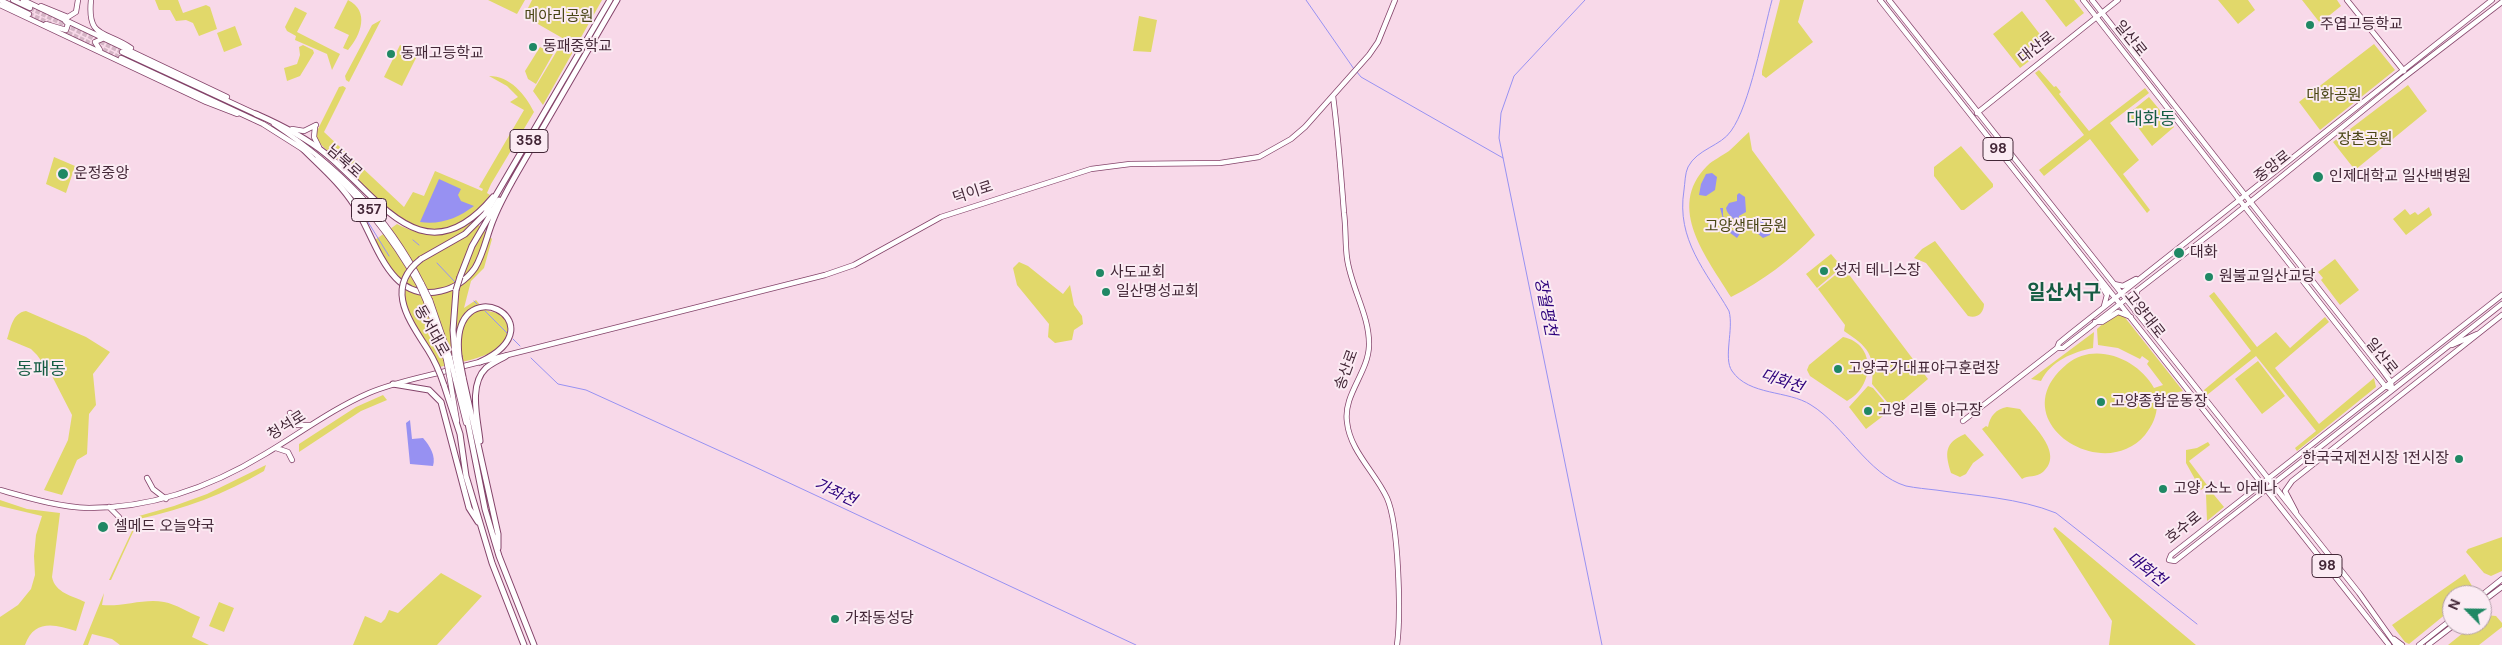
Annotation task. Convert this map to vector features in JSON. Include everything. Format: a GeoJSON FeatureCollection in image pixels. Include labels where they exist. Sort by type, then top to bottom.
{"type":"FeatureCollection","features":[{"type":"Feature","properties":{"kind":"highway","name":"동서대로"},"geometry":{"type":"LineString","coordinates":[[524,645],[492,563],[466,476],[460,434],[444,385],[429,352],[409,322],[404,307],[403,293],[406,278],[421,258],[459,237],[474,226],[491,205],[609,0]]}},
{"type":"Feature","properties":{"kind":"highway","name":"동서대로"},"geometry":{"type":"LineString","coordinates":[[534,645],[499,556],[485,509],[453,358],[454,302],[460,277],[477,236],[532,147],[617,0]]}},
{"type":"Feature","properties":{"kind":"highway"},"geometry":{"type":"LineString","coordinates":[[256,114],[281,125],[325,154],[393,218],[411,227],[429,231],[450,229],[471,219],[488,203],[511,172]]}},
{"type":"Feature","properties":{"kind":"highway"},"geometry":{"type":"LineString","coordinates":[[303,149],[354,205],[383,262],[394,277],[412,289],[429,293],[454,286],[462,281],[475,267],[502,201],[532,147]]}},
{"type":"Feature","properties":{"kind":"highway"},"geometry":{"type":"LineString","coordinates":[[453,358],[460,332],[467,316],[479,307],[494,308],[508,319],[511,331],[510,338],[502,349],[480,362]]}},
{"type":"Feature","properties":{"kind":"highway"},"geometry":{"type":"LineString","coordinates":[[482,467],[477,386],[481,374],[486,368],[506,356]]}},
{"type":"Feature","properties":{"kind":"highway"},"geometry":{"type":"LineString","coordinates":[[457,379],[482,467],[498,534],[499,556]]}},
{"type":"Feature","properties":{"kind":"highway"},"geometry":{"type":"LineString","coordinates":[[393,384],[429,390],[441,402],[469,508],[481,526]]}},
{"type":"Feature","properties":{"kind":"main road"},"geometry":{"type":"LineString","coordinates":[[0,0],[29,14]]}},
{"type":"Feature","properties":{"kind":"main road"},"geometry":{"type":"LineString","coordinates":[[13,0],[30,8]]}},
{"type":"Feature","properties":{"kind":"main road"},"geometry":{"type":"LineString","coordinates":[[23,0],[218,91],[240,106]]}},
{"type":"Feature","properties":{"kind":"main road"},"geometry":{"type":"LineString","coordinates":[[28,0],[68,17],[76,12],[78,0]]}},
{"type":"Feature","properties":{"kind":"main road"},"geometry":{"type":"LineString","coordinates":[[91,0],[89,16],[92,25],[98,31],[126,44],[140,54]]}},
{"type":"Feature","properties":{"kind":"main road","name":"덕이로"},"geometry":{"type":"LineString","coordinates":[[586,336],[825,276],[854,266],[941,217],[1094,168],[1130,164],[1220,163],[1259,156],[1291,138],[1305,127],[1358,68],[1378,42],[1395,0]]}},
{"type":"Feature","properties":{"kind":"main road","name":"고양대로"},"geometry":{"type":"LineString","coordinates":[[1880,0],[2389,645]]}},
{"type":"Feature","properties":{"kind":"main road","name":"고양대로"},"geometry":{"type":"LineString","coordinates":[[1889,0],[2300,520],[2396,645]]}},
{"type":"Feature","properties":{"kind":"main road","name":"일산로"},"geometry":{"type":"LineString","coordinates":[[2083,0],[2386,386],[2392,389]]}},
{"type":"Feature","properties":{"kind":"main road","name":"일산로"},"geometry":{"type":"LineString","coordinates":[[2092,0],[2380,367],[2391,382],[2392,389]]}},
{"type":"Feature","properties":{"kind":"main road","name":"대산로"},"geometry":{"type":"LineString","coordinates":[[1972,117],[2118,0]]}},
{"type":"Feature","properties":{"kind":"main road"},"geometry":{"type":"LineString","coordinates":[[2347,0],[2407,76]]}},
{"type":"Feature","properties":{"kind":"main road","name":"중앙로"},"geometry":{"type":"LineString","coordinates":[[2058,348],[2059,343],[2492,0]]}},
{"type":"Feature","properties":{"kind":"main road","name":"중앙로"},"geometry":{"type":"LineString","coordinates":[[1963,421],[2058,348],[2063,348],[2138,290],[2502,2]]}},
{"type":"Feature","properties":{"kind":"main road"},"geometry":{"type":"LineString","coordinates":[[0,5],[206,102],[250,117]]}},
{"type":"Feature","properties":{"kind":"main road"},"geometry":{"type":"LineString","coordinates":[[35,22],[66,30],[68,24],[64,20]]}},
{"type":"Feature","properties":{"kind":"main road"},"geometry":{"type":"LineString","coordinates":[[104,53],[95,42],[98,39],[106,39]]}},
{"type":"Feature","properties":{"kind":"main road","name":"남북로"},"geometry":{"type":"LineString","coordinates":[[122,52],[256,114],[304,144],[360,193],[401,245],[421,284],[453,358],[457,379],[460,434]]}},
{"type":"Feature","properties":{"kind":"main road","name":"남북로"},"geometry":{"type":"LineString","coordinates":[[120,58],[250,117],[303,149],[338,178],[378,220],[421,284]]}},
{"type":"Feature","properties":{"kind":"main road","name":"송산로"},"geometry":{"type":"LineString","coordinates":[[1333,96],[1338,135],[1347,258],[1352,283],[1365,320],[1369,348],[1365,364],[1347,407],[1347,422],[1354,444],[1387,498],[1392,512],[1398,571],[1397,645]]}},
{"type":"Feature","properties":{"kind":"main road"},"geometry":{"type":"LineString","coordinates":[[281,125],[300,131],[308,130],[316,125],[315,141],[325,154]]}},
{"type":"Feature","properties":{"kind":"main road"},"geometry":{"type":"LineString","coordinates":[[2112,283],[2123,286],[2140,279]]}},
{"type":"Feature","properties":{"kind":"main road"},"geometry":{"type":"LineString","coordinates":[[2101,280],[2101,285],[2107,295],[2102,309]]}},
{"type":"Feature","properties":{"kind":"main road"},"geometry":{"type":"LineString","coordinates":[[2135,312],[2134,303],[2138,290]]}},
{"type":"Feature","properties":{"kind":"main road","name":"호수로"},"geometry":{"type":"LineString","coordinates":[[2502,295],[2266,479],[2171,555],[2169,560],[2175,560],[2502,304]]}},
{"type":"Feature","properties":{"kind":"main road"},"geometry":{"type":"LineString","coordinates":[[2095,322],[2102,322],[2118,312],[2131,317]]}},
{"type":"Feature","properties":{"kind":"main road"},"geometry":{"type":"LineString","coordinates":[[2300,520],[2285,492],[2292,481],[2502,315]]}},
{"type":"Feature","properties":{"kind":"main road"},"geometry":{"type":"LineString","coordinates":[[2445,348],[2483,331]]}},
{"type":"Feature","properties":{"kind":"main road","name":"청석로"},"geometry":{"type":"LineString","coordinates":[[0,490],[62,505],[109,507],[166,499],[231,474],[353,401],[393,384],[586,336]]}},
{"type":"Feature","properties":{"kind":"main road"},"geometry":{"type":"LineString","coordinates":[[2370,364],[2379,371],[2380,367]]}},
{"type":"Feature","properties":{"kind":"main road"},"geometry":{"type":"LineString","coordinates":[[2406,378],[2404,376],[2414,368],[2414,364]]}},
{"type":"Feature","properties":{"kind":"main road"},"geometry":{"type":"LineString","coordinates":[[290,413],[297,424],[312,424]]}},
{"type":"Feature","properties":{"kind":"main road"},"geometry":{"type":"LineString","coordinates":[[275,448],[284,449],[292,460]]}},
{"type":"Feature","properties":{"kind":"main road"},"geometry":{"type":"LineString","coordinates":[[148,478],[153,489],[166,499]]}},
{"type":"Feature","properties":{"kind":"main road"},"geometry":{"type":"LineString","coordinates":[[109,507],[119,517],[124,530]]}},
{"type":"Feature","properties":{"kind":"main road"},"geometry":{"type":"LineString","coordinates":[[2492,587],[2502,579]]}},
{"type":"Feature","properties":{"kind":"main road"},"geometry":{"type":"LineString","coordinates":[[2419,644],[2442,627]]}},
{"type":"Feature","properties":{"kind":"main road"},"geometry":{"type":"LineString","coordinates":[[2428,645],[2442,634]]}},
{"type":"Feature","properties":{"kind":"main road"},"geometry":{"type":"LineString","coordinates":[[2391,637],[2402,645]]}},
{"type":"Feature","properties":{"kind":"green space"},"geometry":{"type":"Polygon","coordinates":[[[155,0],[178,0],[183,13],[206,5],[210,7],[217,29],[199,36],[193,23],[186,20],[176,21],[170,10],[159,10],[155,0]]]}},
{"type":"Feature","properties":{"kind":"green space"},"geometry":{"type":"Polygon","coordinates":[[[348,0],[359,10],[361,24],[357,37],[348,50],[343,48],[349,35],[334,28],[348,0]]]}},
{"type":"Feature","properties":{"kind":"green space"},"geometry":{"type":"Polygon","coordinates":[[[488,0],[525,0],[517,14],[488,0]]]}},
{"type":"Feature","properties":{"kind":"green space","name":"메아리공원"},"geometry":{"type":"Polygon","coordinates":[[[532,0],[602,0],[543,105],[533,91],[564,39],[524,16],[532,0]]]}},
{"type":"Feature","properties":{"kind":"green space"},"geometry":{"type":"Polygon","coordinates":[[[1780,0],[1804,0],[1798,22],[1813,42],[1766,78],[1762,75],[1762,71],[1780,0]]]}},
{"type":"Feature","properties":{"kind":"green space"},"geometry":{"type":"Polygon","coordinates":[[[2045,0],[2074,0],[2084,13],[2066,27],[2045,0]]]}},
{"type":"Feature","properties":{"kind":"green space"},"geometry":{"type":"Polygon","coordinates":[[[2218,0],[2248,0],[2255,10],[2238,24],[2218,0]]]}},
{"type":"Feature","properties":{"kind":"green space"},"geometry":{"type":"Polygon","coordinates":[[[2302,0],[2337,0],[2341,6],[2320,23],[2302,0]]]}},
{"type":"Feature","properties":{"kind":"green space"},"geometry":{"type":"Polygon","coordinates":[[[295,7],[307,13],[297,32],[340,54],[332,70],[327,54],[295,40],[296,36],[287,31],[285,27],[295,7]]]}},
{"type":"Feature","properties":{"kind":"green space"},"geometry":{"type":"Polygon","coordinates":[[[2022,11],[2042,37],[2026,50],[2032,59],[2020,68],[1993,34],[2022,11]]]}},
{"type":"Feature","properties":{"kind":"green space"},"geometry":{"type":"Polygon","coordinates":[[[1139,16],[1157,20],[1151,52],[1133,51],[1139,16]]]}},
{"type":"Feature","properties":{"kind":"green space"},"geometry":{"type":"Polygon","coordinates":[[[381,20],[349,82],[345,76],[372,25],[381,20]]]}},
{"type":"Feature","properties":{"kind":"green space"},"geometry":{"type":"Polygon","coordinates":[[[235,26],[242,45],[224,52],[217,33],[235,26]]]}},
{"type":"Feature","properties":{"kind":"green space","name":"대화공원"},"geometry":{"type":"Polygon","coordinates":[[[2374,44],[2395,70],[2320,130],[2299,102],[2374,44]]]}},
{"type":"Feature","properties":{"kind":"green space"},"geometry":{"type":"Polygon","coordinates":[[[303,45],[313,50],[314,53],[300,76],[287,81],[284,68],[297,64],[300,55],[299,47],[303,45]]]}},
{"type":"Feature","properties":{"kind":"green space"},"geometry":{"type":"Polygon","coordinates":[[[400,45],[418,54],[402,86],[384,77],[400,45]]]}},
{"type":"Feature","properties":{"kind":"green space"},"geometry":{"type":"Polygon","coordinates":[[[540,47],[553,54],[536,84],[528,79],[525,71],[540,47]]]}},
{"type":"Feature","properties":{"kind":"green space"},"geometry":{"type":"Polygon","coordinates":[[[2039,70],[2061,92],[2059,94],[2089,131],[2145,88],[2149,93],[2110,123],[2139,160],[2123,174],[2150,210],[2147,213],[2090,139],[2044,176],[2039,170],[2084,135],[2035,73],[2039,70]]]}},
{"type":"Feature","properties":{"kind":"green space"},"geometry":{"type":"Polygon","coordinates":[[[489,76],[504,79],[516,87],[534,112],[491,184],[487,193],[490,195],[471,216],[451,227],[432,229],[413,224],[394,214],[324,148],[315,135],[339,87],[343,86],[346,88],[324,132],[404,207],[413,192],[424,196],[435,171],[482,191],[483,189],[479,187],[524,110],[510,102],[518,97],[507,86],[489,76]]]}},
{"type":"Feature","properties":{"kind":"green space","name":"장촌공원"},"geometry":{"type":"Polygon","coordinates":[[[2408,85],[2427,111],[2355,170],[2333,142],[2408,85]]]}},
{"type":"Feature","properties":{"kind":"green space"},"geometry":{"type":"Polygon","coordinates":[[[2149,97],[2174,127],[2152,146],[2128,114],[2149,97]]]}},
{"type":"Feature","properties":{"kind":"green space","name":"고양생태공원"},"geometry":{"type":"Polygon","coordinates":[[[1749,132],[1752,150],[1815,235],[1776,269],[1731,297],[1702,250],[1690,216],[1690,199],[1695,182],[1707,166],[1729,151],[1749,132]]]}},
{"type":"Feature","properties":{"kind":"green space"},"geometry":{"type":"Polygon","coordinates":[[[1961,146],[1993,184],[1993,187],[1964,210],[1961,210],[1934,176],[1934,167],[1961,146]]]}},
{"type":"Feature","properties":{"kind":"green space"},"geometry":{"type":"Polygon","coordinates":[[[54,157],[75,166],[66,193],[46,184],[54,157]]]}},
{"type":"Feature","properties":{"kind":"green space"},"geometry":{"type":"Polygon","coordinates":[[[2429,207],[2432,215],[2406,235],[2393,219],[2405,209],[2410,215],[2415,212],[2418,215],[2429,207]]]}},
{"type":"Feature","properties":{"kind":"green space"},"geometry":{"type":"Polygon","coordinates":[[[474,220],[492,239],[484,268],[471,281],[464,308],[476,300],[484,309],[502,315],[507,321],[509,332],[506,341],[498,349],[474,359],[440,367],[414,326],[397,277],[385,262],[375,240],[397,224],[416,232],[436,233],[456,229],[474,220]]]}},
{"type":"Feature","properties":{"kind":"green space"},"geometry":{"type":"Polygon","coordinates":[[[1935,241],[1984,304],[1983,310],[1977,316],[1968,316],[1926,263],[1914,258],[1922,249],[1935,241]]]}},
{"type":"Feature","properties":{"kind":"green space","name":"성저 테니스장"},"geometry":{"type":"Polygon","coordinates":[[[1831,254],[1842,267],[1817,288],[1806,274],[1831,254]]]}},
{"type":"Feature","properties":{"kind":"green space"},"geometry":{"type":"Polygon","coordinates":[[[2335,259],[2359,290],[2340,305],[2321,280],[2323,278],[2318,272],[2335,259]]]}},
{"type":"Feature","properties":{"kind":"green space"},"geometry":{"type":"Polygon","coordinates":[[[1019,262],[1028,266],[1063,294],[1070,285],[1074,305],[1082,316],[1083,324],[1074,330],[1072,340],[1055,343],[1048,337],[1049,324],[1017,285],[1013,268],[1019,262]]]}},
{"type":"Feature","properties":{"kind":"green space"},"geometry":{"type":"Polygon","coordinates":[[[1844,268],[1928,379],[1893,409],[1872,384],[1872,365],[1868,352],[1859,342],[1844,331],[1845,325],[1818,289],[1844,268]]]}},
{"type":"Feature","properties":{"kind":"green space"},"geometry":{"type":"Polygon","coordinates":[[[2214,292],[2257,347],[2276,332],[2290,348],[2325,317],[2329,322],[2275,368],[2319,424],[2374,378],[2376,387],[2297,451],[2295,448],[2316,431],[2256,356],[2207,395],[2204,390],[2251,351],[2209,296],[2214,292]]]}},
{"type":"Feature","properties":{"kind":"green space"},"geometry":{"type":"Polygon","coordinates":[[[26,311],[86,337],[110,352],[93,374],[96,405],[89,414],[87,454],[77,460],[62,495],[44,490],[68,440],[72,415],[52,376],[37,355],[31,349],[7,339],[15,318],[21,312],[26,311]]]}},
{"type":"Feature","properties":{"kind":"green space","name":"고양종합운동장"},"geometry":{"type":"Polygon","coordinates":[[[2115,313],[2123,315],[2183,391],[2170,394],[2160,405],[2157,404],[2154,421],[2145,435],[2127,449],[2105,453],[2084,449],[2065,439],[2051,424],[2045,405],[2049,385],[2067,364],[2078,357],[2090,354],[2115,356],[2138,369],[2154,388],[2163,385],[2147,364],[2149,361],[2142,356],[2140,359],[2118,348],[2098,345],[2097,329],[2115,313]]]}},
{"type":"Feature","properties":{"kind":"green space"},"geometry":{"type":"Polygon","coordinates":[[[2094,332],[2093,348],[2063,358],[2045,374],[2041,381],[2031,379],[2094,332]]]}},
{"type":"Feature","properties":{"kind":"green space","name":"고양국가대표야구훈련장"},"geometry":{"type":"Polygon","coordinates":[[[1843,337],[1854,341],[1862,348],[1868,366],[1863,386],[1856,395],[1847,401],[1810,376],[1807,370],[1809,365],[1843,337]]]}},
{"type":"Feature","properties":{"kind":"green space"},"geometry":{"type":"Polygon","coordinates":[[[2258,361],[2285,396],[2262,414],[2235,379],[2258,361]]]}},
{"type":"Feature","properties":{"kind":"green space","name":"고양 리틀 야구장"},"geometry":{"type":"Polygon","coordinates":[[[1868,386],[1873,388],[1884,401],[1883,416],[1866,429],[1849,407],[1868,386]]]}},
{"type":"Feature","properties":{"kind":"green space"},"geometry":{"type":"Polygon","coordinates":[[[383,395],[387,400],[361,411],[299,452],[299,444],[356,407],[383,395]]]}},
{"type":"Feature","properties":{"kind":"green space"},"geometry":{"type":"Polygon","coordinates":[[[2007,407],[2020,409],[2049,448],[2049,464],[2040,474],[2022,479],[1982,429],[1986,426],[1988,427],[1992,416],[1997,411],[2007,407]]]}},
{"type":"Feature","properties":{"kind":"green space"},"geometry":{"type":"Polygon","coordinates":[[[1965,434],[1984,455],[1973,463],[1966,474],[1960,477],[1951,473],[1947,454],[1953,441],[1965,434]]]}},
{"type":"Feature","properties":{"kind":"green space"},"geometry":{"type":"Polygon","coordinates":[[[2208,442],[2210,445],[2189,461],[2207,485],[2201,490],[2186,463],[2186,450],[2197,448],[2208,442]]]}},
{"type":"Feature","properties":{"kind":"green space"},"geometry":{"type":"Polygon","coordinates":[[[266,465],[264,471],[219,494],[172,511],[139,519],[111,580],[109,580],[139,516],[207,494],[266,465]]]}},
{"type":"Feature","properties":{"kind":"green space"},"geometry":{"type":"Polygon","coordinates":[[[2210,490],[2224,507],[2207,521],[2206,494],[2210,490]]]}},
{"type":"Feature","properties":{"kind":"green space"},"geometry":{"type":"Polygon","coordinates":[[[0,500],[27,509],[60,513],[52,577],[57,587],[70,596],[85,602],[76,631],[53,625],[40,627],[29,637],[25,645],[0,645],[0,617],[18,605],[31,589],[35,575],[36,535],[42,516],[0,506],[0,500]]]}},
{"type":"Feature","properties":{"kind":"green space"},"geometry":{"type":"Polygon","coordinates":[[[2055,527],[2196,645],[2109,645],[2112,621],[2053,529],[2055,527]]]}},
{"type":"Feature","properties":{"kind":"green space"},"geometry":{"type":"Polygon","coordinates":[[[2502,537],[2502,571],[2491,576],[2484,573],[2466,552],[2468,549],[2502,537]]]}},
{"type":"Feature","properties":{"kind":"green space"},"geometry":{"type":"Polygon","coordinates":[[[441,573],[482,596],[437,645],[353,645],[365,616],[381,623],[389,610],[398,613],[441,573]]]}},
{"type":"Feature","properties":{"kind":"green space"},"geometry":{"type":"Polygon","coordinates":[[[2465,574],[2471,585],[2449,585],[2465,574]]]}},
{"type":"Feature","properties":{"kind":"green space"},"geometry":{"type":"Polygon","coordinates":[[[2442,590],[2442,617],[2409,644],[2405,642],[2392,625],[2442,590]]]}},
{"type":"Feature","properties":{"kind":"green space"},"geometry":{"type":"Polygon","coordinates":[[[104,593],[102,605],[157,601],[173,605],[200,617],[192,637],[209,645],[120,645],[112,639],[92,634],[88,645],[83,645],[104,593]]]}},
{"type":"Feature","properties":{"kind":"green space"},"geometry":{"type":"Polygon","coordinates":[[[219,602],[234,608],[224,632],[209,626],[219,602]]]}},
{"type":"Feature","properties":{"kind":"green space"},"geometry":{"type":"Polygon","coordinates":[[[2492,616],[2496,616],[2502,623],[2502,627],[2492,635],[2492,616]]]}},
{"type":"Feature","properties":{"kind":"green space"},"geometry":{"type":"Polygon","coordinates":[[[2460,635],[2492,635],[2479,645],[2448,645],[2460,635]]]}},
{"type":"Feature","properties":{"kind":"shaded area"},"geometry":{"type":"Polygon","coordinates":[[[1712,173],[1717,177],[1715,190],[1706,196],[1699,195],[1701,184],[1706,174],[1712,173]]]}},
{"type":"Feature","properties":{"kind":"shaded area"},"geometry":{"type":"Polygon","coordinates":[[[439,179],[461,189],[458,195],[461,201],[474,206],[449,220],[428,223],[420,222],[439,179]]]}},
{"type":"Feature","properties":{"kind":"shaded area"},"geometry":{"type":"Polygon","coordinates":[[[1739,193],[1745,197],[1746,212],[1739,216],[1738,224],[1741,232],[1737,238],[1726,230],[1720,208],[1723,208],[1723,216],[1728,221],[1727,229],[1735,231],[1738,226],[1737,223],[1726,208],[1729,203],[1737,201],[1739,193]]]}},
{"type":"Feature","properties":{"kind":"shaded area"},"geometry":{"type":"Polygon","coordinates":[[[1753,218],[1770,220],[1772,223],[1770,235],[1763,238],[1757,233],[1757,225],[1753,218]]]}},
{"type":"Feature","properties":{"kind":"shaded area"},"geometry":{"type":"Polygon","coordinates":[[[410,420],[412,439],[423,438],[426,441],[433,455],[433,466],[410,464],[406,423],[410,420]]]}},
{"type":"Feature","properties":{"kind":"waterway"},"geometry":{"type":"LineString","coordinates":[[1306,0],[1354,69]]}},
{"type":"Feature","properties":{"kind":"waterway","name":"장월평천"},"geometry":{"type":"LineString","coordinates":[[1585,0],[1514,76],[1501,113],[1499,138],[1602,645]]}},
{"type":"Feature","properties":{"kind":"waterway","name":"대화천"},"geometry":{"type":"LineString","coordinates":[[1772,0],[1750,87],[1738,119],[1727,136],[1692,161],[1687,169],[1685,181],[1684,224],[1689,240],[1695,254],[1729,311],[1728,359],[1732,371],[1748,385],[1802,400],[1811,405],[1823,414],[1868,461],[1892,480],[1910,487],[2012,501],[2056,513],[2197,624]]}},
{"type":"Feature","properties":{"kind":"waterway"},"geometry":{"type":"LineString","coordinates":[[1357,72],[1361,77],[1503,158]]}},
{"type":"Feature","properties":{"kind":"waterway","name":"가좌천"},"geometry":{"type":"LineString","coordinates":[[360,209],[389,256]]}},
{"type":"Feature","properties":{"kind":"waterway","name":"가좌천"},"geometry":{"type":"LineString","coordinates":[[413,240],[419,245]]}},
{"type":"Feature","properties":{"kind":"waterway","name":"가좌천"},"geometry":{"type":"LineString","coordinates":[[437,263],[455,282]]}},
{"type":"Feature","properties":{"kind":"waterway","name":"가좌천"},"geometry":{"type":"LineString","coordinates":[[474,301],[477,304]]}},
{"type":"Feature","properties":{"kind":"waterway","name":"가좌천"},"geometry":{"type":"LineString","coordinates":[[485,311],[507,333]]}},
{"type":"Feature","properties":{"kind":"waterway","name":"가좌천"},"geometry":{"type":"LineString","coordinates":[[513,339],[520,346]]}},
{"type":"Feature","properties":{"kind":"waterway","name":"가좌천"},"geometry":{"type":"LineString","coordinates":[[531,358],[558,384],[586,390],[1136,645]]}},
{"type":"Feature","properties":{"kind":"tunnel"},"geometry":{"type":"LineString","coordinates":[[30,8],[122,52]]}},
{"type":"Feature","properties":{"kind":"tunnel"},"geometry":{"type":"LineString","coordinates":[[29,14],[51,24]]}},
{"type":"Feature","properties":{"kind":"tunnel"},"geometry":{"type":"LineString","coordinates":[[62,30],[121,58]]}},
{"type":"Feature","properties":{"kind":"place","name":"주엽고등학교"},"geometry":{"type":"Point","coordinates":[2310,25]}},
{"type":"Feature","properties":{"kind":"place","name":"동패중학교"},"geometry":{"type":"Point","coordinates":[533,47]}},
{"type":"Feature","properties":{"kind":"place","name":"동패고등학교"},"geometry":{"type":"Point","coordinates":[391,54]}},
{"type":"Feature","properties":{"kind":"place","name":"운정중앙"},"geometry":{"type":"Point","coordinates":[63,174]}},
{"type":"Feature","properties":{"kind":"place","name":"인제대학교 일산백병원"},"geometry":{"type":"Point","coordinates":[2318,177]}},
{"type":"Feature","properties":{"kind":"place","name":"대화"},"geometry":{"type":"Point","coordinates":[2179,253]}},
{"type":"Feature","properties":{"kind":"place","name":"성저 테니스장"},"geometry":{"type":"Point","coordinates":[1824,271]}},
{"type":"Feature","properties":{"kind":"place","name":"사도교회"},"geometry":{"type":"Point","coordinates":[1100,273]}},
{"type":"Feature","properties":{"kind":"place","name":"원불교일산교당"},"geometry":{"type":"Point","coordinates":[2209,277]}},
{"type":"Feature","properties":{"kind":"place","name":"일산명성교회"},"geometry":{"type":"Point","coordinates":[1106,292]}},
{"type":"Feature","properties":{"kind":"place","name":"고양국가대표야구훈련장"},"geometry":{"type":"Point","coordinates":[1838,369]}},
{"type":"Feature","properties":{"kind":"place","name":"고양종합운동장"},"geometry":{"type":"Point","coordinates":[2101,402]}},
{"type":"Feature","properties":{"kind":"place","name":"고양 리틀 야구장"},"geometry":{"type":"Point","coordinates":[1868,411]}},
{"type":"Feature","properties":{"kind":"place","name":"한국국제전시장 1전시장"},"geometry":{"type":"Point","coordinates":[2459,459]}},
{"type":"Feature","properties":{"kind":"place","name":"고양 소노 아레나"},"geometry":{"type":"Point","coordinates":[2163,489]}},
{"type":"Feature","properties":{"kind":"place","name":"셀메드 오늘약국"},"geometry":{"type":"Point","coordinates":[103,527]}},
{"type":"Feature","properties":{"kind":"place","name":"가좌동성당"},"geometry":{"type":"Point","coordinates":[835,619]}},
{"type":"Feature","properties":{"kind":"district","name":"대화동"},"geometry":{"type":"Point","coordinates":[2151,120]}},
{"type":"Feature","properties":{"kind":"district","name":"일산서구"},"geometry":{"type":"Point","coordinates":[2064,294]}},
{"type":"Feature","properties":{"kind":"district","name":"동패동"},"geometry":{"type":"Point","coordinates":[41,370]}}]}
